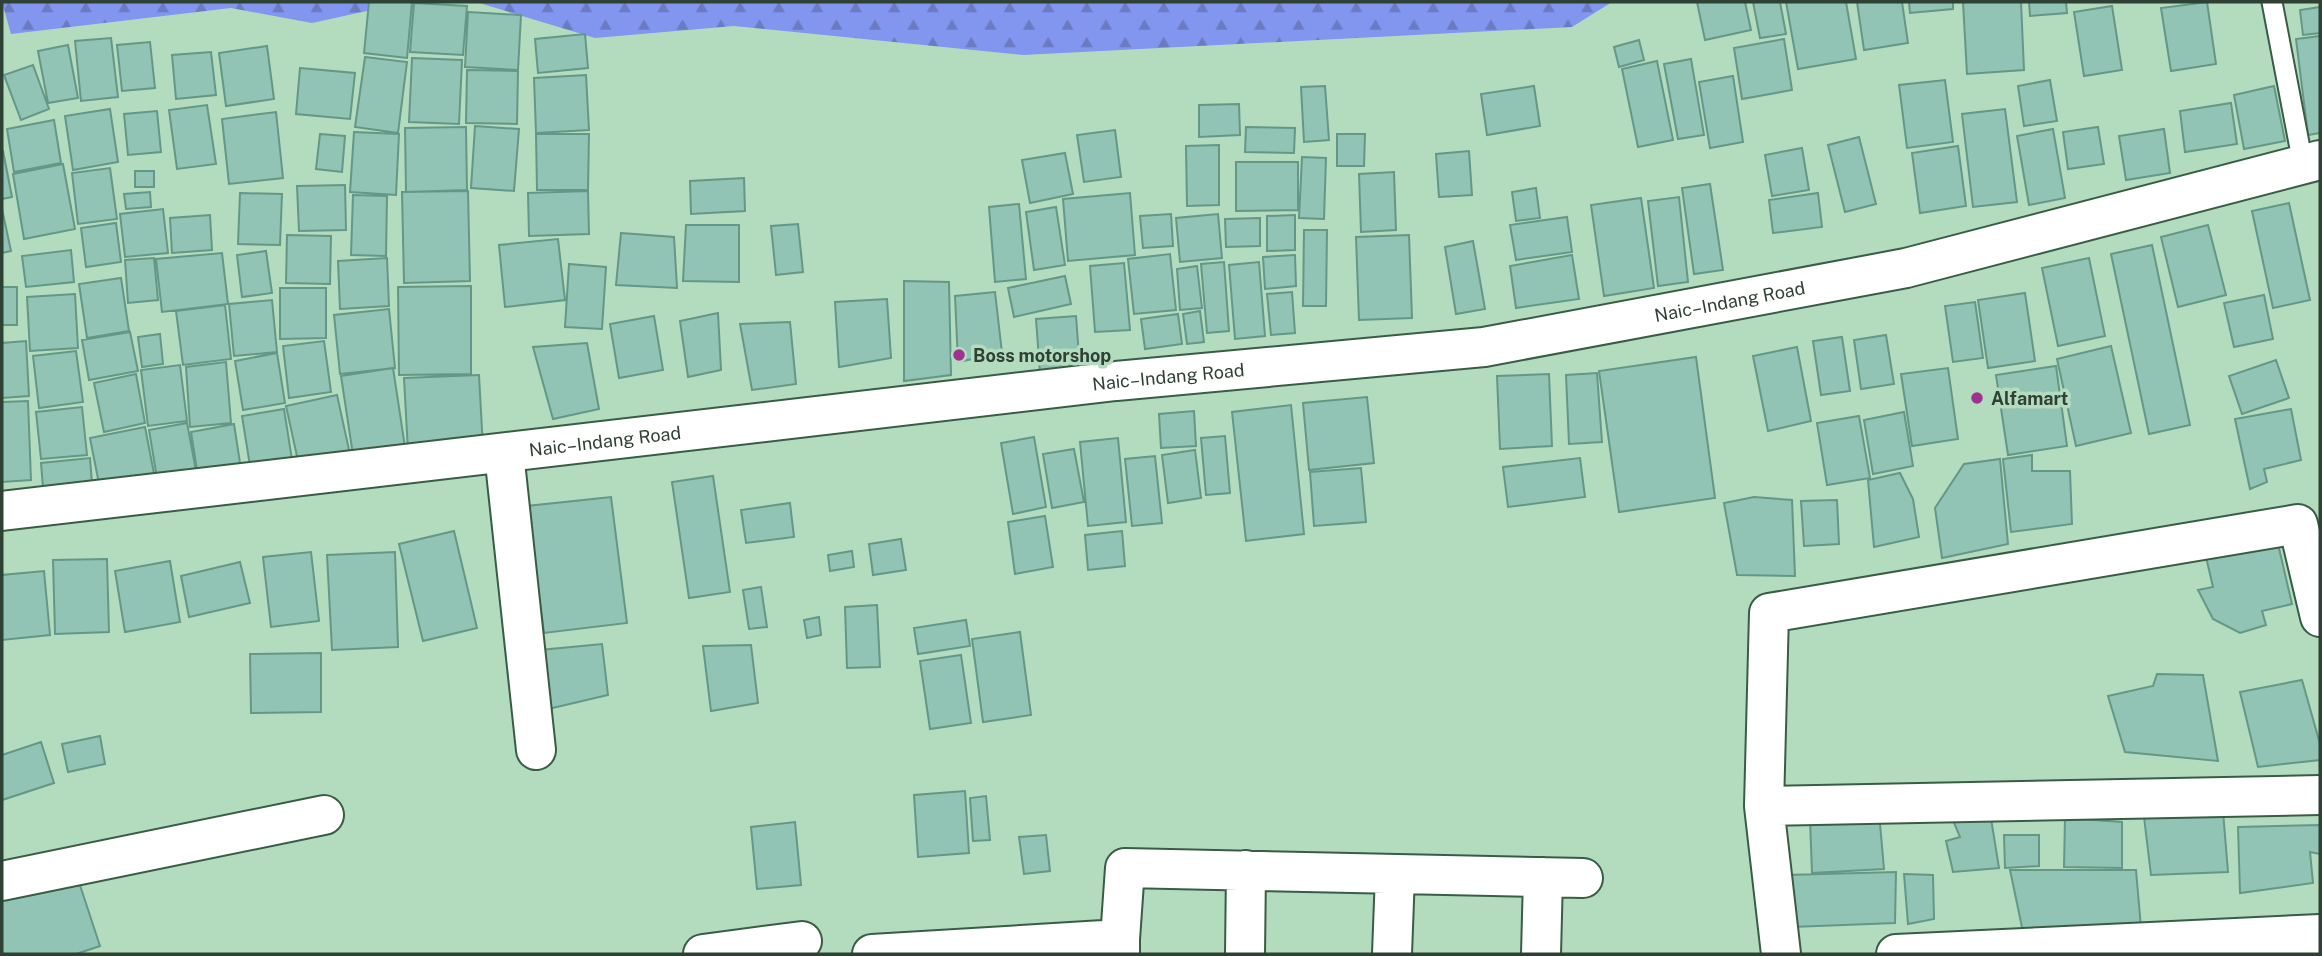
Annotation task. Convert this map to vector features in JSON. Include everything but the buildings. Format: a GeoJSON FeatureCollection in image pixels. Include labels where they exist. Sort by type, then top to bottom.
{"type":"FeatureCollection","features":[{"type":"Feature","properties":{"kind":"street","name":"Naic–Indang Road"},"geometry":{"type":"LineString","coordinates":[[2,511],[1116,381],[1484,347],[1906,268],[2312,162]]}},
{"type":"Feature","properties":{"kind":"street"},"geometry":{"type":"LineString","coordinates":[[504,453],[536,750]]}},
{"type":"Feature","properties":{"kind":"street"},"geometry":{"type":"LineString","coordinates":[[1781,954],[1764,806],[1769,613],[2298,524],[2320,617]]}},
{"type":"Feature","properties":{"kind":"street"},"geometry":{"type":"LineString","coordinates":[[1764,806],[2320,795]]}},
{"type":"Feature","properties":{"kind":"street"},"geometry":{"type":"LineString","coordinates":[[2,881],[324,815]]}},
{"type":"Feature","properties":{"kind":"street"},"geometry":{"type":"LineString","coordinates":[[872,954],[1120,947],[1125,868],[1583,877]]}},
{"type":"Feature","properties":{"kind":"street"},"geometry":{"type":"LineString","coordinates":[[1245,954],[1246,870]]}},
{"type":"Feature","properties":{"kind":"street"},"geometry":{"type":"LineString","coordinates":[[1392,954],[1395,874]]}},
{"type":"Feature","properties":{"kind":"street"},"geometry":{"type":"LineString","coordinates":[[1541,954],[1543,877]]}},
{"type":"Feature","properties":{"kind":"street"},"geometry":{"type":"LineString","coordinates":[[1896,954],[2320,934]]}},
{"type":"Feature","properties":{"kind":"street"},"geometry":{"type":"LineString","coordinates":[[703,954],[802,941]]}},
{"type":"Feature","properties":{"kind":"lane"},"geometry":{"type":"LineString","coordinates":[[2273,2],[2312,162]]}},
{"type":"Feature","properties":{"kind":"green space"},"geometry":{"type":"Polygon","coordinates":[[[2,2],[408,2],[312,23],[231,8],[11,34],[2,2]]]}},
{"type":"Feature","properties":{"kind":"green space"},"geometry":{"type":"Polygon","coordinates":[[[476,2],[1612,2],[1572,27],[1023,55],[734,26],[595,38],[476,2]]]}},
{"type":"Feature","properties":{"kind":"place","name":"Boss motorshop"},"geometry":{"type":"Point","coordinates":[959,355]}},
{"type":"Feature","properties":{"kind":"place","name":"Alfamart"},"geometry":{"type":"Point","coordinates":[1977,398]}}]}
